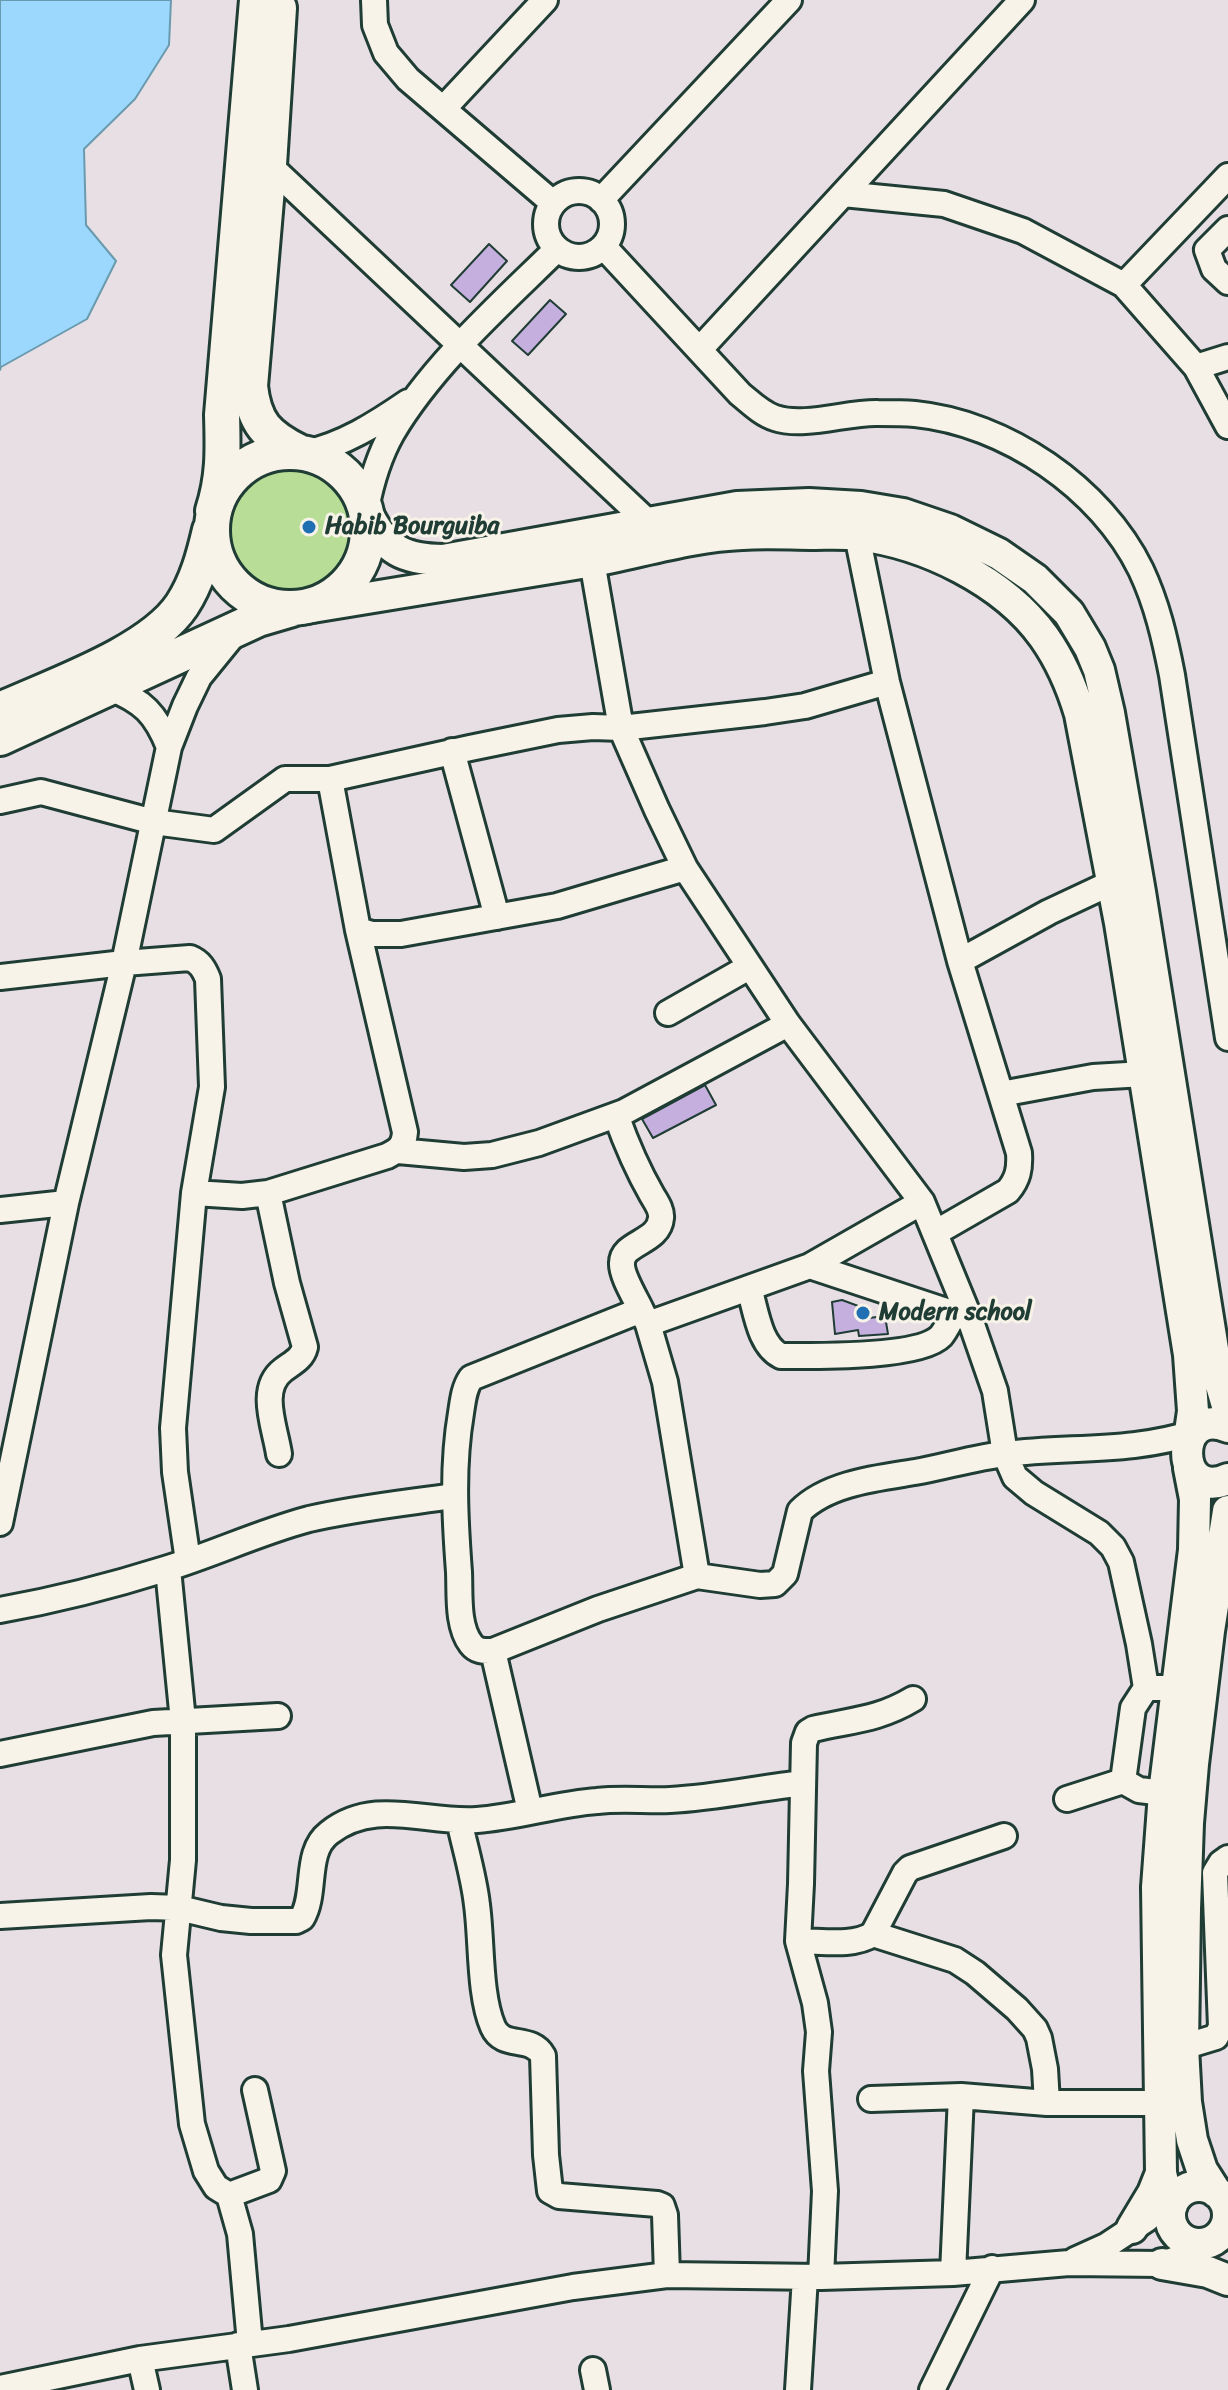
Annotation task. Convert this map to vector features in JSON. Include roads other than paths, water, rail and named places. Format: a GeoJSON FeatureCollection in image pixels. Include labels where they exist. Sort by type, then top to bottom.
{"type":"FeatureCollection","features":[{"type":"Feature","properties":{"kind":"highway"},"geometry":{"type":"LineString","coordinates":[[0,710],[123,654],[163,627],[181,607],[195,580],[221,486],[222,415],[257,0]]}},
{"type":"Feature","properties":{"kind":"highway"},"geometry":{"type":"LineString","coordinates":[[280,0],[250,386],[252,405],[259,422],[271,435],[302,453]]}},
{"type":"Feature","properties":{"kind":"highway"},"geometry":{"type":"LineString","coordinates":[[0,738],[258,619],[297,609],[324,601],[345,587],[360,566],[368,542],[367,512],[359,490],[341,470],[319,456],[292,451],[266,455],[242,467],[224,487],[213,516],[211,537],[217,562],[231,583],[251,599],[274,608],[297,609]]}},
{"type":"Feature","properties":{"kind":"main road"},"geometry":{"type":"LineString","coordinates":[[367,512],[379,535],[392,549],[406,556],[443,560],[737,507],[797,504],[861,507],[903,514],[950,530],[999,554],[1035,579],[1069,613],[1099,670],[1109,713],[1216,1368],[1228,1409]]}},
{"type":"Feature","properties":{"kind":"main road"},"geometry":{"type":"LineString","coordinates":[[297,609],[740,534],[857,535],[907,545],[957,565],[1023,613],[1044,637],[1073,689],[1080,714],[1113,882],[1190,1364],[1193,1411],[1202,1461]]}},
{"type":"Feature","properties":{"kind":"main road"},"geometry":{"type":"LineString","coordinates":[[1196,2244],[1212,2241],[1219,2235],[1227,2218],[1223,2203],[1202,2170],[1170,2048],[1157,1887],[1164,1793],[1195,1535],[1195,1499],[1202,1461],[1203,1426],[1228,1427]]}},
{"type":"Feature","properties":{"kind":"main road"},"geometry":{"type":"LineString","coordinates":[[1228,1511],[1209,1631],[1188,1823],[1170,2048],[1161,2103],[1161,2173],[1174,2229],[1179,2237],[1196,2244],[1228,2279]]}},
{"type":"Feature","properties":{"kind":"main road"},"geometry":{"type":"LineString","coordinates":[[1209,1631],[1228,1587]]}},
{"type":"Feature","properties":{"kind":"main road"},"geometry":{"type":"LineString","coordinates":[[1132,2228],[1161,2173]]}},
{"type":"Feature","properties":{"kind":"main road"},"geometry":{"type":"LineString","coordinates":[[1171,2208],[1182,2191],[1199,2186],[1223,2203]]}},
{"type":"Feature","properties":{"kind":"main road"},"geometry":{"type":"LineString","coordinates":[[1162,2264],[1228,2279]]}},
{"type":"Feature","properties":{"kind":"street"},"geometry":{"type":"LineString","coordinates":[[374,0],[375,25],[386,53],[408,79],[553,203]]}},
{"type":"Feature","properties":{"kind":"street"},"geometry":{"type":"LineString","coordinates":[[444,108],[545,0]]}},
{"type":"Feature","properties":{"kind":"street"},"geometry":{"type":"LineString","coordinates":[[601,200],[789,0]]}},
{"type":"Feature","properties":{"kind":"street"},"geometry":{"type":"LineString","coordinates":[[700,349],[1022,0]]}},
{"type":"Feature","properties":{"kind":"street"},"geometry":{"type":"LineString","coordinates":[[269,165],[649,523]]}},
{"type":"Feature","properties":{"kind":"street"},"geometry":{"type":"LineString","coordinates":[[1124,285],[1228,176]]}},
{"type":"Feature","properties":{"kind":"street"},"geometry":{"type":"LineString","coordinates":[[582,191],[601,200],[611,213],[613,225],[604,247],[594,255],[582,258],[567,256],[557,249],[549,238],[546,226],[553,203],[570,192],[582,191]]}},
{"type":"Feature","properties":{"kind":"street"},"geometry":{"type":"LineString","coordinates":[[843,194],[944,204],[1023,231],[1124,285],[1196,367],[1228,426]]}},
{"type":"Feature","properties":{"kind":"street"},"geometry":{"type":"LineString","coordinates":[[1228,229],[1207,250],[1214,269],[1228,282]]}},
{"type":"Feature","properties":{"kind":"street"},"geometry":{"type":"LineString","coordinates":[[604,247],[740,394],[775,418],[795,421],[872,412],[916,414],[968,426],[1022,449],[1073,483],[1116,528],[1141,570],[1161,622],[1222,956],[1228,1038]]}},
{"type":"Feature","properties":{"kind":"street"},"geometry":{"type":"LineString","coordinates":[[367,512],[370,489],[386,445],[422,391],[461,346],[557,249]]}},
{"type":"Feature","properties":{"kind":"street"},"geometry":{"type":"LineString","coordinates":[[1196,367],[1228,357]]}},
{"type":"Feature","properties":{"kind":"street"},"geometry":{"type":"LineString","coordinates":[[302,453],[324,449],[366,429],[422,391]]}},
{"type":"Feature","properties":{"kind":"street"},"geometry":{"type":"LineString","coordinates":[[857,535],[887,682],[960,961],[1019,1153],[1020,1168],[1016,1181],[1008,1191],[935,1233]]}},
{"type":"Feature","properties":{"kind":"street"},"geometry":{"type":"LineString","coordinates":[[592,561],[621,728],[685,868],[788,1024],[922,1202],[962,1316],[995,1391],[1005,1454],[1015,1477],[1034,1493],[1099,1533],[1113,1547],[1121,1562],[1146,1688],[1133,1708],[1123,1781]]}},
{"type":"Feature","properties":{"kind":"street"},"geometry":{"type":"LineString","coordinates":[[0,1523],[66,1203],[124,963],[169,747],[199,677],[239,629]]}},
{"type":"Feature","properties":{"kind":"street"},"geometry":{"type":"LineString","coordinates":[[0,801],[41,792],[154,822],[214,830],[285,779],[330,779],[558,730],[621,728],[805,706],[887,682]]}},
{"type":"Feature","properties":{"kind":"street"},"geometry":{"type":"LineString","coordinates":[[110,688],[130,696],[148,709],[161,726],[169,747]]}},
{"type":"Feature","properties":{"kind":"street"},"geometry":{"type":"LineString","coordinates":[[452,751],[497,917]]}},
{"type":"Feature","properties":{"kind":"street"},"geometry":{"type":"LineString","coordinates":[[330,779],[358,930],[405,1132],[404,1143],[398,1151]]}},
{"type":"Feature","properties":{"kind":"street"},"geometry":{"type":"LineString","coordinates":[[358,930],[387,935],[557,906],[685,868]]}},
{"type":"Feature","properties":{"kind":"street"},"geometry":{"type":"LineString","coordinates":[[960,961],[1049,912],[1113,882]]}},
{"type":"Feature","properties":{"kind":"street"},"geometry":{"type":"LineString","coordinates":[[0,977],[190,958],[203,967],[208,979],[212,1087],[194,1193],[173,1428],[183,1721],[183,1860],[174,1955],[192,2124],[206,2171],[216,2187],[229,2195],[240,2234],[245,2390]]}},
{"type":"Feature","properties":{"kind":"street"},"geometry":{"type":"LineString","coordinates":[[668,1013],[749,967]]}},
{"type":"Feature","properties":{"kind":"street"},"geometry":{"type":"LineString","coordinates":[[194,1193],[242,1196],[268,1193],[398,1151],[464,1157],[492,1155],[539,1143],[616,1115],[788,1024]]}},
{"type":"Feature","properties":{"kind":"street"},"geometry":{"type":"LineString","coordinates":[[1001,1094],[1093,1077],[1144,1074]]}},
{"type":"Feature","properties":{"kind":"street"},"geometry":{"type":"LineString","coordinates":[[616,1115],[634,1163],[660,1210],[659,1228],[651,1237],[629,1250],[622,1262],[645,1317],[665,1382],[697,1576]]}},
{"type":"Feature","properties":{"kind":"street"},"geometry":{"type":"LineString","coordinates":[[268,1193],[287,1283],[305,1347],[302,1356],[277,1375],[269,1389],[279,1454]]}},
{"type":"Feature","properties":{"kind":"street"},"geometry":{"type":"LineString","coordinates":[[922,1202],[810,1266],[749,1288],[645,1317],[471,1378],[466,1386],[458,1428],[453,1496],[463,1624],[473,1647],[493,1651],[598,1609],[697,1576],[760,1585],[775,1584],[785,1574],[800,1511],[832,1491],[861,1482],[1005,1454],[1111,1449],[1164,1440],[1202,1461]]}},
{"type":"Feature","properties":{"kind":"street"},"geometry":{"type":"LineString","coordinates":[[0,1210],[66,1203]]}},
{"type":"Feature","properties":{"kind":"street"},"geometry":{"type":"LineString","coordinates":[[810,1266],[962,1316]]}},
{"type":"Feature","properties":{"kind":"street"},"geometry":{"type":"LineString","coordinates":[[749,1288],[767,1344],[781,1356],[845,1356],[911,1348],[928,1344],[962,1316]]}},
{"type":"Feature","properties":{"kind":"street"},"geometry":{"type":"LineString","coordinates":[[0,1610],[63,1597],[178,1565],[245,1539],[308,1520],[369,1507],[453,1496]]}},
{"type":"Feature","properties":{"kind":"street"},"geometry":{"type":"LineString","coordinates":[[493,1651],[530,1811]]}},
{"type":"Feature","properties":{"kind":"street"},"geometry":{"type":"LineString","coordinates":[[1146,1688],[1177,1688]]}},
{"type":"Feature","properties":{"kind":"street"},"geometry":{"type":"LineString","coordinates":[[798,2390],[825,2191],[816,2071],[819,2032],[815,2003],[798,1941],[804,1743],[808,1732],[829,1725],[869,1719],[913,1699]]}},
{"type":"Feature","properties":{"kind":"street"},"geometry":{"type":"LineString","coordinates":[[0,1754],[153,1723],[278,1716]]}},
{"type":"Feature","properties":{"kind":"street"},"geometry":{"type":"LineString","coordinates":[[1067,1799],[1123,1781],[1139,1790],[1164,1793]]}},
{"type":"Feature","properties":{"kind":"street"},"geometry":{"type":"LineString","coordinates":[[0,1916],[151,1907],[179,1908],[236,1920],[300,1920],[308,1905],[319,1845],[326,1834],[361,1817],[381,1814],[459,1820],[492,1818],[601,1800],[672,1800],[803,1783]]}},
{"type":"Feature","properties":{"kind":"street"},"geometry":{"type":"LineString","coordinates":[[459,1820],[477,1901],[483,1980],[494,2030],[500,2037],[534,2044],[543,2056],[550,2191],[559,2196],[662,2206],[667,2275]]}},
{"type":"Feature","properties":{"kind":"street"},"geometry":{"type":"LineString","coordinates":[[798,1941],[856,1941],[873,1934],[910,1868],[1004,1836]]}},
{"type":"Feature","properties":{"kind":"street"},"geometry":{"type":"LineString","coordinates":[[1170,2048],[1216,2037],[1221,2027],[1215,1873],[1228,1858]]}},
{"type":"Feature","properties":{"kind":"street"},"geometry":{"type":"LineString","coordinates":[[873,1934],[955,1960],[1017,2009],[1039,2038],[1047,2103]]}},
{"type":"Feature","properties":{"kind":"street"},"geometry":{"type":"LineString","coordinates":[[229,2195],[272,2177],[255,2090]]}},
{"type":"Feature","properties":{"kind":"street"},"geometry":{"type":"LineString","coordinates":[[953,2273],[961,2096]]}},
{"type":"Feature","properties":{"kind":"street"},"geometry":{"type":"LineString","coordinates":[[871,2099],[961,2096],[1047,2103],[1161,2103]]}},
{"type":"Feature","properties":{"kind":"street"},"geometry":{"type":"LineString","coordinates":[[1069,2263],[1106,2246],[1132,2228],[1171,2208]]}},
{"type":"Feature","properties":{"kind":"street"},"geometry":{"type":"LineString","coordinates":[[0,2388],[140,2359],[289,2339],[573,2287],[667,2275],[813,2277],[953,2273],[1069,2263],[1162,2264],[1175,2261],[1196,2244]]}},
{"type":"Feature","properties":{"kind":"street"},"geometry":{"type":"LineString","coordinates":[[932,2390],[992,2268]]}},
{"type":"Feature","properties":{"kind":"street"},"geometry":{"type":"LineString","coordinates":[[140,2359],[147,2390]]}},
{"type":"Feature","properties":{"kind":"water"},"geometry":{"type":"Polygon","coordinates":[[[0,0],[171,0],[169,45],[135,99],[84,149],[86,225],[116,261],[87,319],[0,370],[0,0]]]}},
{"type":"Feature","properties":{"kind":"place","name":"Habib Bourguiba"},"geometry":{"type":"Point","coordinates":[309,527]}},
{"type":"Feature","properties":{"kind":"place","name":"Modern school"},"geometry":{"type":"Point","coordinates":[863,1313]}}]}
